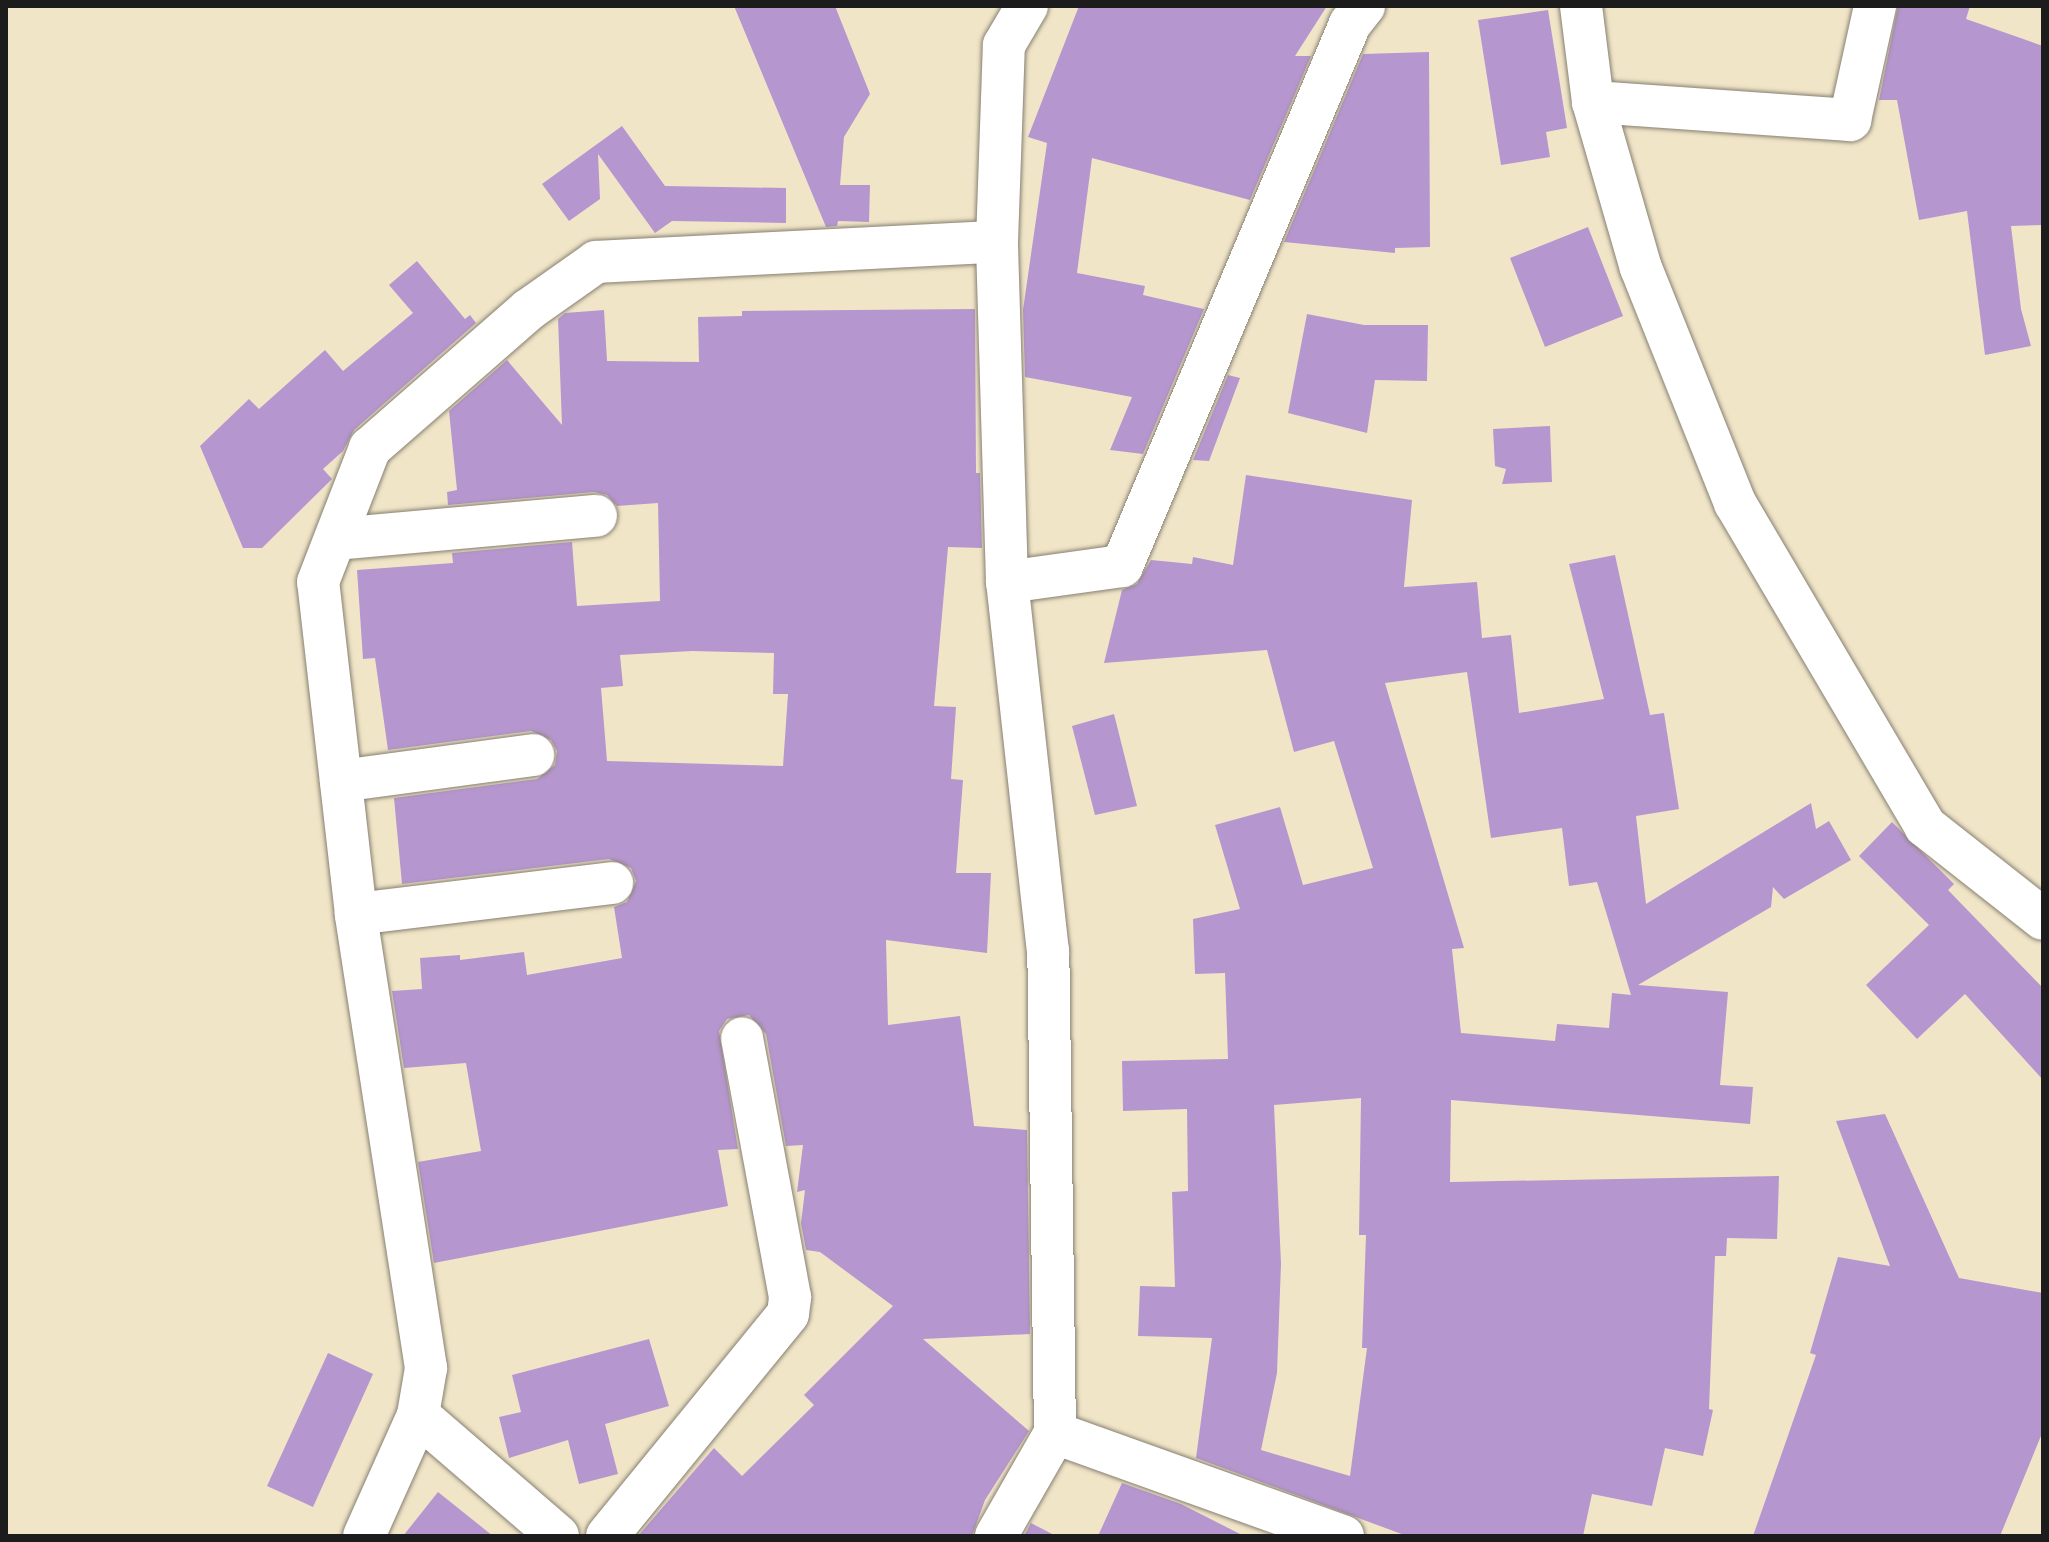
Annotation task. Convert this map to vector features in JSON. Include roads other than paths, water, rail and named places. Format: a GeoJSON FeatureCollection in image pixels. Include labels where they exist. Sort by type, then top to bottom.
{"type":"FeatureCollection","features":[{"type":"Feature","properties":{"kind":"street"},"geometry":{"type":"LineString","coordinates":[[996,1536],[1055,1433],[1048,952],[1007,582],[997,242],[1004,45],[1027,6]]}},
{"type":"Feature","properties":{"kind":"street"},"geometry":{"type":"LineString","coordinates":[[1007,582],[1122,566],[1350,24],[1364,6]]}},
{"type":"Feature","properties":{"kind":"street"},"geometry":{"type":"LineString","coordinates":[[1581,6],[1593,102],[1641,268],[1735,503],[1925,826],[2043,919]]}},
{"type":"Feature","properties":{"kind":"street"},"geometry":{"type":"LineString","coordinates":[[1593,102],[1850,120],[1875,6]]}},
{"type":"Feature","properties":{"kind":"street"},"geometry":{"type":"LineString","coordinates":[[364,1536],[418,1415],[426,1368],[356,914],[318,582],[370,448],[528,310],[596,262],[997,242]]}},
{"type":"Feature","properties":{"kind":"street"},"geometry":{"type":"LineString","coordinates":[[336,539],[596,516]]}},
{"type":"Feature","properties":{"kind":"street"},"geometry":{"type":"LineString","coordinates":[[341,781],[533,755]]}},
{"type":"Feature","properties":{"kind":"street"},"geometry":{"type":"LineString","coordinates":[[356,914],[612,883]]}},
{"type":"Feature","properties":{"kind":"street"},"geometry":{"type":"LineString","coordinates":[[607,1536],[788,1314],[790,1297],[742,1038]]}},
{"type":"Feature","properties":{"kind":"street"},"geometry":{"type":"LineString","coordinates":[[418,1415],[558,1536]]}},
{"type":"Feature","properties":{"kind":"street"},"geometry":{"type":"LineString","coordinates":[[1055,1433],[1343,1536]]}}]}
